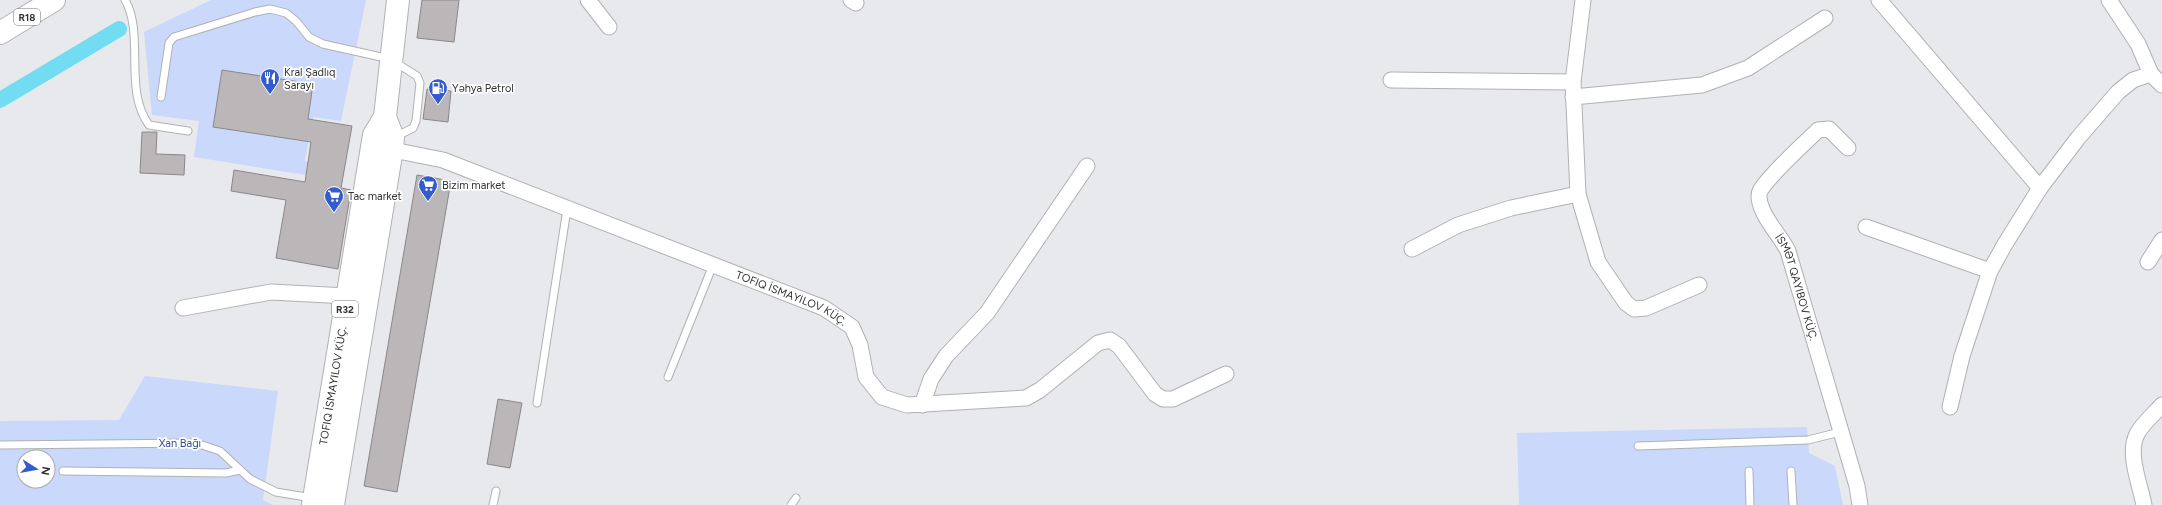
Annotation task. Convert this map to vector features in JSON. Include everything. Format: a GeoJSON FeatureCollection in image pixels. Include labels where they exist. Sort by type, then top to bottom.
{"type":"FeatureCollection","features":[{"type":"Feature","properties":{"kind":"main road","name":"R18"},"geometry":{"type":"LineString","coordinates":[[0,33],[54,0]]}},
{"type":"Feature","properties":{"kind":"main road","name":"R32"},"geometry":{"type":"LineString","coordinates":[[386,145],[374,135],[385,117],[390,59],[398,0]]}},
{"type":"Feature","properties":{"kind":"main road","name":"R32"},"geometry":{"type":"LineString","coordinates":[[320,503],[347,296],[386,145]]}},
{"type":"Feature","properties":{"kind":"main road","name":"R32"},"geometry":{"type":"LineString","coordinates":[[320,503],[386,145]]}},
{"type":"Feature","properties":{"kind":"street"},"geometry":{"type":"LineString","coordinates":[[588,0],[609,27]]}},
{"type":"Feature","properties":{"kind":"street"},"geometry":{"type":"LineString","coordinates":[[1583,0],[1573,82],[1578,194],[1598,262],[1626,303],[1634,309],[1646,308],[1699,285]]}},
{"type":"Feature","properties":{"kind":"street"},"geometry":{"type":"LineString","coordinates":[[1879,0],[2040,188]]}},
{"type":"Feature","properties":{"kind":"street"},"geometry":{"type":"LineString","coordinates":[[2109,0],[2138,44],[2151,74],[2162,85]]}},
{"type":"Feature","properties":{"kind":"street"},"geometry":{"type":"LineString","coordinates":[[1573,97],[1702,85],[1748,68],[1825,18]]}},
{"type":"Feature","properties":{"kind":"street"},"geometry":{"type":"LineString","coordinates":[[1950,407],[1962,356],[1990,271],[2040,188],[2078,138],[2118,92],[2133,80],[2151,74]]}},
{"type":"Feature","properties":{"kind":"street"},"geometry":{"type":"LineString","coordinates":[[1391,80],[1573,82]]}},
{"type":"Feature","properties":{"kind":"street"},"geometry":{"type":"LineString","coordinates":[[1848,148],[1830,129],[1818,130],[1768,181],[1760,192],[1759,196],[1762,210],[1782,238],[1788,251],[1857,486],[1860,505]]}},
{"type":"Feature","properties":{"kind":"street"},"geometry":{"type":"LineString","coordinates":[[386,145],[442,160],[824,308],[852,327],[860,345],[866,377],[882,397],[907,405],[1026,398],[1040,390],[1098,343],[1110,340],[1119,346],[1155,394],[1163,399],[1173,399],[1226,374]]}},
{"type":"Feature","properties":{"kind":"street"},"geometry":{"type":"LineString","coordinates":[[922,404],[931,379],[946,356],[987,313],[1087,166]]}},
{"type":"Feature","properties":{"kind":"street"},"geometry":{"type":"LineString","coordinates":[[1412,249],[1458,225],[1511,208],[1578,194]]}},
{"type":"Feature","properties":{"kind":"street"},"geometry":{"type":"LineString","coordinates":[[1866,227],[1990,271]]}},
{"type":"Feature","properties":{"kind":"street"},"geometry":{"type":"LineString","coordinates":[[2148,262],[2162,240]]}},
{"type":"Feature","properties":{"kind":"street"},"geometry":{"type":"LineString","coordinates":[[183,308],[271,292],[347,296]]}},
{"type":"Feature","properties":{"kind":"street"},"geometry":{"type":"LineString","coordinates":[[2144,505],[2135,464],[2134,448],[2137,434],[2162,406]]}},
{"type":"Feature","properties":{"kind":"lane"},"geometry":{"type":"LineString","coordinates":[[125,0],[131,18],[137,98],[142,116],[149,125],[188,131]]}},
{"type":"Feature","properties":{"kind":"lane"},"geometry":{"type":"LineString","coordinates":[[161,97],[169,43],[174,37],[255,12],[270,9],[286,13],[296,21],[309,37],[323,44],[390,59],[417,76],[420,84],[416,121],[413,128],[386,145]]}},
{"type":"Feature","properties":{"kind":"lane"},"geometry":{"type":"LineString","coordinates":[[537,403],[566,209]]}},
{"type":"Feature","properties":{"kind":"lane"},"geometry":{"type":"LineString","coordinates":[[668,377],[713,265]]}},
{"type":"Feature","properties":{"kind":"lane"},"geometry":{"type":"LineString","coordinates":[[1638,446],[1808,440],[1840,432]]}},
{"type":"Feature","properties":{"kind":"lane"},"geometry":{"type":"LineString","coordinates":[[0,445],[196,443],[220,451],[250,480],[276,492],[320,503]]}},
{"type":"Feature","properties":{"kind":"lane"},"geometry":{"type":"LineString","coordinates":[[63,471],[226,473],[240,470]]}},
{"type":"Feature","properties":{"kind":"lane"},"geometry":{"type":"LineString","coordinates":[[1749,471],[1750,505]]}},
{"type":"Feature","properties":{"kind":"lane"},"geometry":{"type":"LineString","coordinates":[[1791,471],[1793,505]]}},
{"type":"Feature","properties":{"kind":"lane"},"geometry":{"type":"LineString","coordinates":[[494,505],[496,491]]}},
{"type":"Feature","properties":{"kind":"lane"},"geometry":{"type":"LineString","coordinates":[[791,505],[796,498]]}},
{"type":"Feature","properties":{"kind":"green space"},"geometry":{"type":"Polygon","coordinates":[[[211,0],[366,0],[341,121],[313,117],[305,161],[338,167],[336,180],[194,157],[199,121],[152,115],[144,32],[211,0]]]}},
{"type":"Feature","properties":{"kind":"green space","name":"Xan Bağı"},"geometry":{"type":"Polygon","coordinates":[[[145,376],[278,391],[263,500],[273,505],[0,505],[0,421],[119,420],[145,376]]]}},
{"type":"Feature","properties":{"kind":"green space"},"geometry":{"type":"Polygon","coordinates":[[[1807,427],[1809,453],[1835,466],[1843,505],[1519,505],[1517,433],[1807,427]]]}},
{"type":"Feature","properties":{"kind":"building"},"geometry":{"type":"Polygon","coordinates":[[[422,0],[459,0],[454,42],[417,38],[422,0]]]}},
{"type":"Feature","properties":{"kind":"building"},"geometry":{"type":"Polygon","coordinates":[[[222,70],[313,84],[308,119],[352,126],[341,188],[351,190],[338,269],[276,258],[286,200],[231,191],[234,170],[305,182],[311,142],[213,127],[222,70]]]}},
{"type":"Feature","properties":{"kind":"building"},"geometry":{"type":"Polygon","coordinates":[[[427,89],[451,91],[448,122],[423,119],[427,89]]]}},
{"type":"Feature","properties":{"kind":"building"},"geometry":{"type":"Polygon","coordinates":[[[142,132],[157,132],[156,154],[185,155],[184,175],[140,173],[142,132]]]}},
{"type":"Feature","properties":{"kind":"building"},"geometry":{"type":"Polygon","coordinates":[[[417,175],[451,181],[397,492],[364,486],[417,175]]]}},
{"type":"Feature","properties":{"kind":"building"},"geometry":{"type":"Polygon","coordinates":[[[498,399],[522,403],[510,468],[487,464],[498,399]]]}},
{"type":"Feature","properties":{"kind":"waterway"},"geometry":{"type":"LineString","coordinates":[[0,100],[119,29]]}},
{"type":"Feature","properties":{"kind":"place","name":"Kral Şadlıq Sarayı"},"geometry":{"type":"Point","coordinates":[270,95]}},
{"type":"Feature","properties":{"kind":"place","name":"Yəhya Petrol"},"geometry":{"type":"Point","coordinates":[438,105]}},
{"type":"Feature","properties":{"kind":"place","name":"Bizim market"},"geometry":{"type":"Point","coordinates":[428,202]}},
{"type":"Feature","properties":{"kind":"place","name":"Tac market"},"geometry":{"type":"Point","coordinates":[334,213]}}]}
